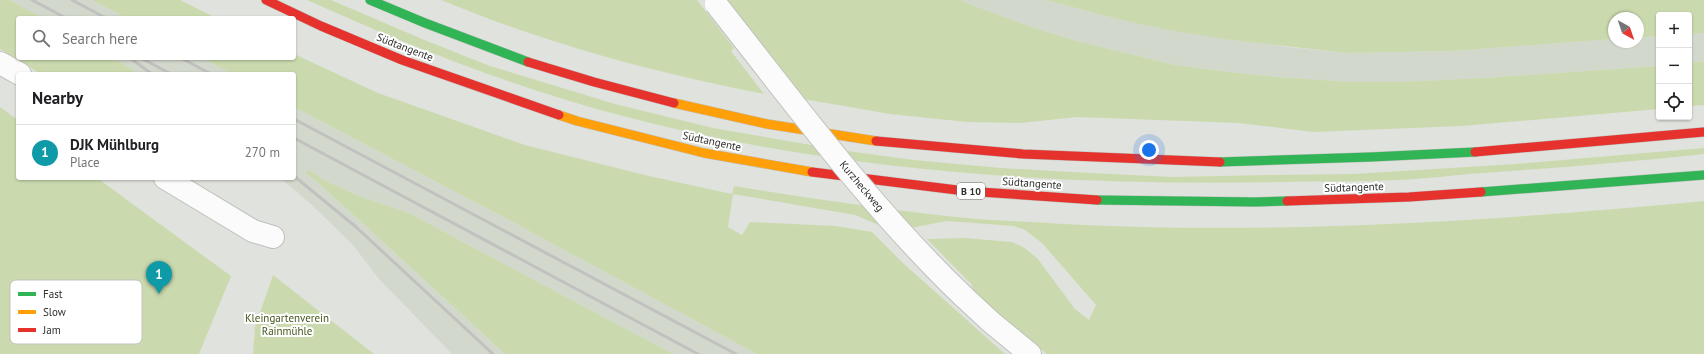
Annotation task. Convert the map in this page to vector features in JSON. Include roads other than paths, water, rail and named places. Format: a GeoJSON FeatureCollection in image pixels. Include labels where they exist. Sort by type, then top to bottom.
{"type":"FeatureCollection","features":[{"type":"Feature","properties":{"kind":"highway","name":"Südtangente"},"geometry":{"type":"LineString","coordinates":[[266,0],[321,26],[402,60],[577,120],[704,153],[832,174],[950,189],[1098,200],[1255,202],[1409,197],[1552,188],[1704,175]]}},
{"type":"Feature","properties":{"kind":"highway"},"geometry":{"type":"LineString","coordinates":[[370,0],[422,24],[560,73],[694,109],[828,134],[950,149],[1071,157],[1230,162],[1389,157],[1517,150],[1704,132]]}},
{"type":"Feature","properties":{"kind":"street","name":"Kurzheckweg"},"geometry":{"type":"LineString","coordinates":[[715,2],[843,164],[896,226],[937,271],[990,322],[1030,354]]}},
{"type":"Feature","properties":{"kind":"street"},"geometry":{"type":"LineString","coordinates":[[0,63],[16,72]]}},
{"type":"Feature","properties":{"kind":"street"},"geometry":{"type":"LineString","coordinates":[[168,180],[253,231],[273,238]]}},
{"type":"Feature","properties":{"kind":"railway"},"geometry":{"type":"LineString","coordinates":[[32,0],[62,16]]}},
{"type":"Feature","properties":{"kind":"railway"},"geometry":{"type":"LineString","coordinates":[[72,0],[102,16]]}},
{"type":"Feature","properties":{"kind":"railway"},"geometry":{"type":"LineString","coordinates":[[133,60],[149,72]]}},
{"type":"Feature","properties":{"kind":"railway"},"geometry":{"type":"LineString","coordinates":[[145,60],[167,72]]}},
{"type":"Feature","properties":{"kind":"railway"},"geometry":{"type":"LineString","coordinates":[[185,60],[207,72]]}},
{"type":"Feature","properties":{"kind":"railway"},"geometry":{"type":"LineString","coordinates":[[296,120],[736,354]]}},
{"type":"Feature","properties":{"kind":"railway"},"geometry":{"type":"LineString","coordinates":[[296,139],[698,354]]}},
{"type":"Feature","properties":{"kind":"railway"},"geometry":{"type":"LineString","coordinates":[[296,178],[356,227],[493,354]]}},
{"type":"Feature","properties":{"kind":"place","name":"DJK Mühlburg"},"geometry":{"type":"Point","coordinates":[159,294]}},
{"type":"Feature","properties":{"kind":"park label","name":"Kleingartenverein Rainmühle"},"geometry":{"type":"Point","coordinates":[287,324]}}]}
